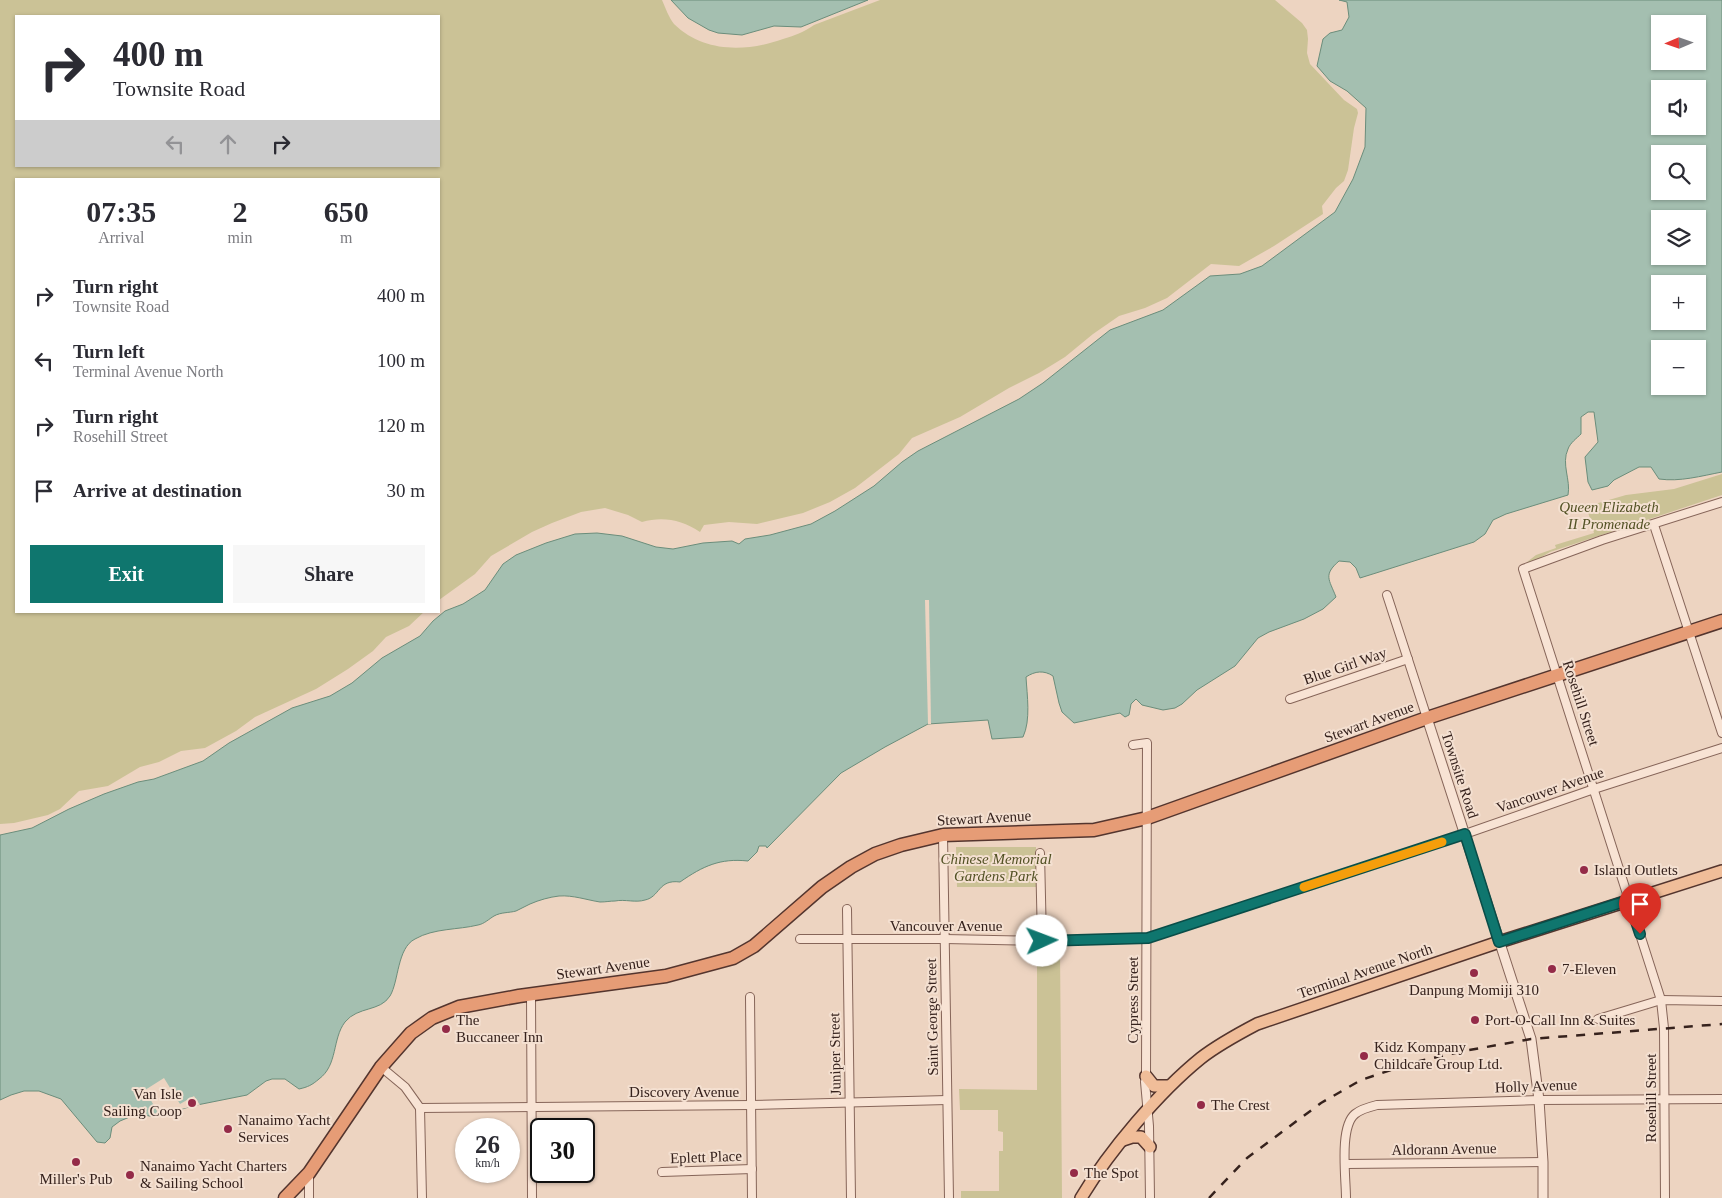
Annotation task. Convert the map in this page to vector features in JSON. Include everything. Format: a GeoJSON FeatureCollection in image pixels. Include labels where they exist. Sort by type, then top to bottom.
{"type":"FeatureCollection","features":[{"type":"Feature","properties":{"kind":"highway","name":"Stewart Avenue"},"geometry":{"type":"LineString","coordinates":[[285,1198],[309,1173],[381,1067],[411,1033],[432,1018],[459,1007],[531,994],[666,976],[733,958],[754,946],[822,887],[851,867],[876,854],[902,845],[944,835],[1094,830],[1147,818],[1427,718],[1722,621]]}},
{"type":"Feature","properties":{"kind":"main road","name":"Terminal Avenue North"},"geometry":{"type":"LineString","coordinates":[[1081,1198],[1089,1184],[1123,1140],[1169,1086],[1208,1053],[1228,1039],[1257,1024],[1499,942],[1722,871]]}},
{"type":"Feature","properties":{"kind":"main road"},"geometry":{"type":"LineString","coordinates":[[1146,1076],[1154,1086],[1169,1086]]}},
{"type":"Feature","properties":{"kind":"main road"},"geometry":{"type":"LineString","coordinates":[[1123,1140],[1141,1137],[1150,1148]]}},
{"type":"Feature","properties":{"kind":"street"},"geometry":{"type":"LineString","coordinates":[[1722,502],[1654,525],[1722,733]]}},
{"type":"Feature","properties":{"kind":"street","name":"Rosehill Street"},"geometry":{"type":"LineString","coordinates":[[1654,525],[1602,540],[1523,569],[1661,1000],[1664,1028],[1666,1198]]}},
{"type":"Feature","properties":{"kind":"street","name":"Townsite Road"},"geometry":{"type":"LineString","coordinates":[[1387,596],[1531,1039],[1539,1100],[1543,1198]]}},
{"type":"Feature","properties":{"kind":"street","name":"Blue Girl Way"},"geometry":{"type":"LineString","coordinates":[[1290,699],[1408,659]]}},
{"type":"Feature","properties":{"kind":"street","name":"Cypress Street"},"geometry":{"type":"LineString","coordinates":[[1133,745],[1147,742],[1148,938],[1145,1082],[1150,1148],[1150,1198]]}},
{"type":"Feature","properties":{"kind":"street","name":"Vancouver Avenue"},"geometry":{"type":"LineString","coordinates":[[800,939],[1042,941],[1148,938],[1722,748]]}},
{"type":"Feature","properties":{"kind":"street","name":"Saint George Street"},"geometry":{"type":"LineString","coordinates":[[944,835],[949,1198]]}},
{"type":"Feature","properties":{"kind":"street"},"geometry":{"type":"LineString","coordinates":[[1040,853],[1042,941]]}},
{"type":"Feature","properties":{"kind":"street","name":"Juniper Street"},"geometry":{"type":"LineString","coordinates":[[846,909],[851,1198]]}},
{"type":"Feature","properties":{"kind":"street"},"geometry":{"type":"LineString","coordinates":[[531,994],[532,1198]]}},
{"type":"Feature","properties":{"kind":"street"},"geometry":{"type":"LineString","coordinates":[[750,997],[752,1198]]}},
{"type":"Feature","properties":{"kind":"street"},"geometry":{"type":"LineString","coordinates":[[1598,1020],[1661,1000],[1722,1001]]}},
{"type":"Feature","properties":{"kind":"street"},"geometry":{"type":"LineString","coordinates":[[381,1067],[405,1087],[420,1108],[422,1198]]}},
{"type":"Feature","properties":{"kind":"street","name":"Holly Avenue"},"geometry":{"type":"LineString","coordinates":[[1346,1164],[1345,1139],[1353,1114],[1377,1105],[1539,1100],[1722,1099]]}},
{"type":"Feature","properties":{"kind":"street","name":"Discovery Avenue"},"geometry":{"type":"LineString","coordinates":[[420,1108],[751,1105],[947,1100]]}},
{"type":"Feature","properties":{"kind":"street","name":"Aldorann Avenue"},"geometry":{"type":"LineString","coordinates":[[1346,1164],[1543,1162]]}},
{"type":"Feature","properties":{"kind":"street"},"geometry":{"type":"LineString","coordinates":[[1346,1164],[1346,1198]]}},
{"type":"Feature","properties":{"kind":"street","name":"Eplett Place"},"geometry":{"type":"LineString","coordinates":[[662,1172],[752,1169]]}},
{"type":"Feature","properties":{"kind":"street"},"geometry":{"type":"LineString","coordinates":[[309,1173],[309,1198]]}},
{"type":"Feature","properties":{"kind":"green space"},"geometry":{"type":"Polygon","coordinates":[[[0,0],[662,0],[672,22],[686,34],[712,45],[740,48],[791,37],[814,25],[880,0],[1275,0],[1302,23],[1307,30],[1307,53],[1310,64],[1344,100],[1357,109],[1358,113],[1348,170],[1344,181],[1322,206],[1323,214],[1239,266],[1211,264],[1167,298],[1145,308],[1119,316],[1065,357],[1039,373],[960,417],[912,438],[899,454],[855,488],[830,502],[803,513],[757,524],[729,522],[704,525],[700,532],[672,520],[657,519],[642,522],[628,515],[605,508],[581,512],[532,532],[491,556],[475,574],[440,599],[440,178],[15,178],[15,613],[423,613],[409,626],[386,637],[373,651],[316,689],[255,717],[236,731],[205,748],[181,751],[159,762],[140,767],[108,786],[79,791],[60,809],[48,815],[14,823],[0,824],[0,0]]]}},
{"type":"Feature","properties":{"kind":"green space","name":"Queen Elizabeth II Promenade"},"geometry":{"type":"Polygon","coordinates":[[[1722,474],[1722,495],[1550,552],[1523,568],[1536,555],[1556,548],[1555,545],[1594,533],[1588,512],[1581,508],[1626,495],[1674,489],[1722,474]]]}},
{"type":"Feature","properties":{"kind":"green space","name":"Chinese Memorial Gardens Park"},"geometry":{"type":"Polygon","coordinates":[[[956,847],[1036,847],[1036,887],[957,887],[956,847]]]}},
{"type":"Feature","properties":{"kind":"green space"},"geometry":{"type":"Polygon","coordinates":[[[1060,948],[1062,1198],[961,1198],[961,1191],[999,1191],[999,1151],[1003,1151],[1003,1132],[998,1131],[998,1110],[960,1110],[959,1089],[1037,1090],[1037,950],[1060,948]]]}},
{"type":"Feature","properties":{"kind":"shaded area"},"geometry":{"type":"Polygon","coordinates":[[[671,0],[868,0],[801,27],[774,26],[742,35],[718,33],[709,30],[688,18],[671,0]]]}},
{"type":"Feature","properties":{"kind":"shaded area"},"geometry":{"type":"Polygon","coordinates":[[[1339,0],[1722,0],[1722,472],[1667,480],[1659,479],[1651,467],[1639,467],[1614,480],[1608,486],[1592,490],[1588,482],[1585,457],[1598,442],[1594,412],[1588,412],[1581,417],[1581,434],[1570,445],[1566,455],[1568,495],[1506,514],[1493,520],[1485,534],[1474,542],[1360,578],[1356,568],[1350,562],[1339,561],[1329,574],[1336,597],[1323,609],[1258,638],[1235,666],[1197,690],[1175,708],[1163,710],[1142,705],[1136,699],[1131,704],[1129,715],[1125,717],[1120,713],[1074,723],[1062,712],[1053,676],[1043,672],[1033,673],[1026,677],[1028,715],[1023,737],[992,739],[988,720],[928,724],[841,773],[767,848],[766,846],[759,846],[757,852],[748,861],[738,860],[712,864],[680,882],[667,883],[654,896],[642,901],[600,902],[569,896],[556,896],[537,901],[516,911],[502,913],[484,923],[422,935],[409,943],[405,950],[390,996],[381,1005],[356,1013],[345,1022],[338,1036],[329,1067],[319,1079],[307,1087],[299,1089],[285,1079],[272,1079],[266,1081],[247,1095],[192,1106],[156,1117],[137,1114],[120,1121],[112,1127],[110,1138],[105,1143],[97,1142],[61,1099],[39,1091],[24,1091],[0,1100],[0,835],[32,828],[104,794],[138,782],[154,779],[203,761],[229,743],[292,708],[330,696],[352,683],[382,658],[420,636],[445,611],[463,604],[485,590],[503,564],[516,555],[546,543],[575,534],[597,533],[622,536],[656,547],[673,549],[703,543],[732,541],[739,544],[745,539],[770,535],[811,524],[874,486],[918,451],[1019,399],[1043,383],[1110,330],[1163,310],[1210,276],[1240,274],[1262,266],[1335,212],[1353,179],[1365,147],[1366,108],[1347,91],[1330,81],[1317,66],[1323,39],[1330,33],[1342,30],[1349,17],[1347,2],[1339,0]]]}},
{"type":"Feature","properties":{"kind":"pier"},"geometry":{"type":"Polygon","coordinates":[[[925,600],[929,600],[931,724],[928,724],[925,600]]]}},
{"type":"Feature","properties":{"kind":"pier"},"geometry":{"type":"Polygon","coordinates":[[[164,1078],[180,1104],[194,1096],[200,1105],[181,1109],[161,1118],[145,1090],[164,1078]]]}},
{"type":"Feature","properties":{"kind":"railway"},"geometry":{"type":"LineString","coordinates":[[1209,1198],[1247,1158],[1321,1103],[1361,1080],[1415,1062],[1531,1039],[1722,1024]]}},
{"type":"Feature","properties":{"kind":"slow traffic"},"geometry":{"type":"LineString","coordinates":[[1304,887],[1442,842]]}},
{"type":"Feature","properties":{"kind":"place","name":"Island Outlets"},"geometry":{"type":"Point","coordinates":[1584,870]}},
{"type":"Feature","properties":{"kind":"place","name":"7-Eleven"},"geometry":{"type":"Point","coordinates":[1552,969]}},
{"type":"Feature","properties":{"kind":"place","name":"Danpung Momiji 310"},"geometry":{"type":"Point","coordinates":[1474,973]}},
{"type":"Feature","properties":{"kind":"place","name":"Port-O-Call Inn & Suites"},"geometry":{"type":"Point","coordinates":[1475,1020]}},
{"type":"Feature","properties":{"kind":"place","name":"The Buccaneer Inn"},"geometry":{"type":"Point","coordinates":[446,1029]}},
{"type":"Feature","properties":{"kind":"place","name":"Kidz Kompany Childcare Group Ltd."},"geometry":{"type":"Point","coordinates":[1364,1056]}},
{"type":"Feature","properties":{"kind":"place","name":"Van Isle Sailing Coop"},"geometry":{"type":"Point","coordinates":[192,1103]}},
{"type":"Feature","properties":{"kind":"place","name":"The Crest"},"geometry":{"type":"Point","coordinates":[1201,1105]}},
{"type":"Feature","properties":{"kind":"place","name":"Nanaimo Yacht Services"},"geometry":{"type":"Point","coordinates":[228,1129]}},
{"type":"Feature","properties":{"kind":"place","name":"Miller's Pub"},"geometry":{"type":"Point","coordinates":[76,1162]}},
{"type":"Feature","properties":{"kind":"place","name":"The Spot"},"geometry":{"type":"Point","coordinates":[1074,1173]}},
{"type":"Feature","properties":{"kind":"place","name":"Nanaimo Yacht Charters & Sailing School"},"geometry":{"type":"Point","coordinates":[130,1175]}},
{"type":"Feature","properties":{"kind":"route"},"geometry":{"type":"LineString","coordinates":[[1042,941],[1148,938],[1465,834],[1499,942],[1629,900],[1640,934]]}}]}
